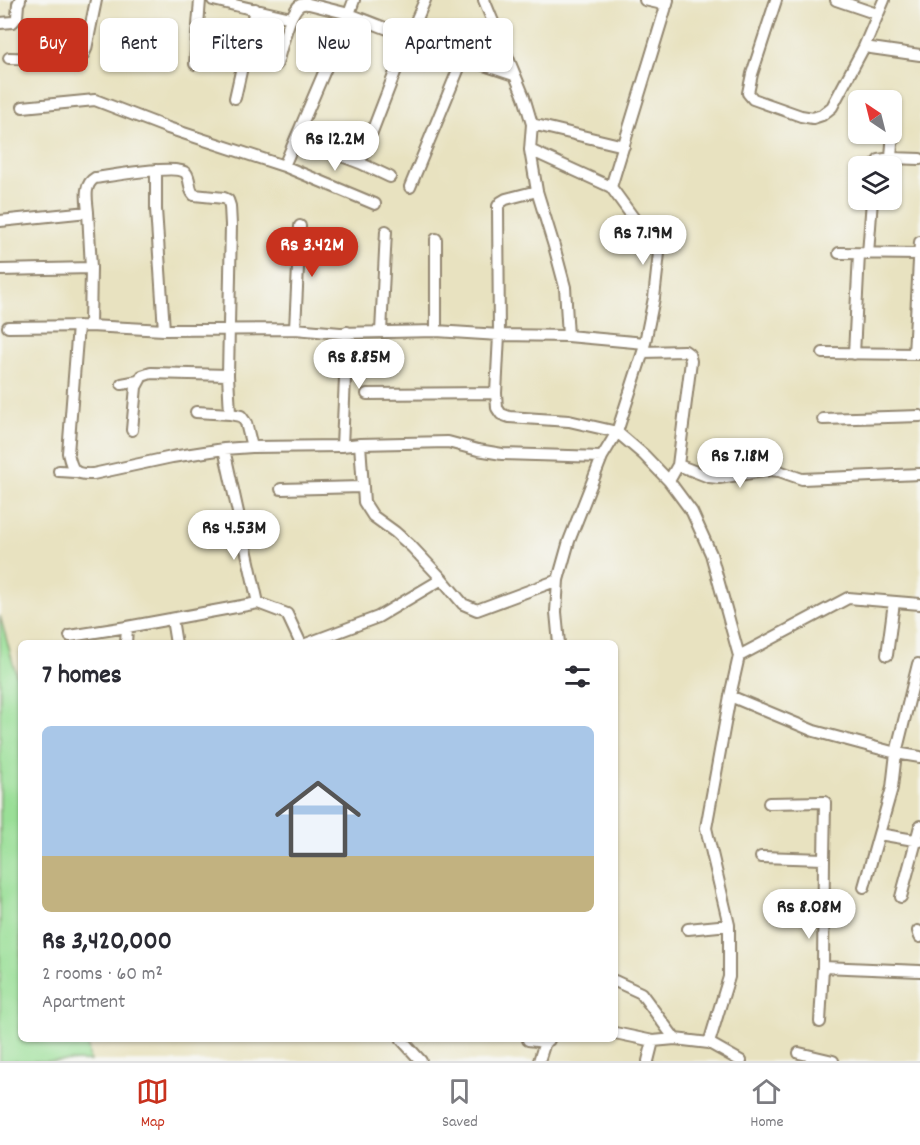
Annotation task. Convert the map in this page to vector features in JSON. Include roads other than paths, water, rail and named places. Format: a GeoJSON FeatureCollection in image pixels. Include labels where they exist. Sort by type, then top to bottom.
{"type":"FeatureCollection","features":[{"type":"Feature","properties":{"kind":"street"},"geometry":{"type":"LineString","coordinates":[[0,23],[13,22],[17,17],[20,0]]}},
{"type":"Feature","properties":{"kind":"street"},"geometry":{"type":"LineString","coordinates":[[9,58],[79,59],[86,49],[96,0]]}},
{"type":"Feature","properties":{"kind":"street"},"geometry":{"type":"LineString","coordinates":[[199,18],[200,0]]}},
{"type":"Feature","properties":{"kind":"street"},"geometry":{"type":"LineString","coordinates":[[213,0],[291,18]]}},
{"type":"Feature","properties":{"kind":"street"},"geometry":{"type":"LineString","coordinates":[[284,166],[354,0]]}},
{"type":"Feature","properties":{"kind":"street"},"geometry":{"type":"LineString","coordinates":[[417,18],[425,0]]}},
{"type":"Feature","properties":{"kind":"street"},"geometry":{"type":"LineString","coordinates":[[484,0],[524,97],[532,124],[530,150],[537,191],[565,287],[568,336]]}},
{"type":"Feature","properties":{"kind":"street"},"geometry":{"type":"LineString","coordinates":[[611,187],[668,2],[645,0]]}},
{"type":"Feature","properties":{"kind":"street"},"geometry":{"type":"LineString","coordinates":[[776,0],[748,93],[753,99],[801,116],[813,117],[822,115],[832,107],[864,47],[884,0]]}},
{"type":"Feature","properties":{"kind":"street"},"geometry":{"type":"LineString","coordinates":[[836,0],[877,14]]}},
{"type":"Feature","properties":{"kind":"street"},"geometry":{"type":"LineString","coordinates":[[284,41],[291,18],[298,6],[304,3],[349,14],[383,26]]}},
{"type":"Feature","properties":{"kind":"street"},"geometry":{"type":"LineString","coordinates":[[235,98],[255,9]]}},
{"type":"Feature","properties":{"kind":"street"},"geometry":{"type":"LineString","coordinates":[[864,47],[912,55]]}},
{"type":"Feature","properties":{"kind":"street"},"geometry":{"type":"LineString","coordinates":[[360,163],[395,72]]}},
{"type":"Feature","properties":{"kind":"street"},"geometry":{"type":"LineString","coordinates":[[410,187],[457,72]]}},
{"type":"Feature","properties":{"kind":"street"},"geometry":{"type":"LineString","coordinates":[[505,72],[514,75]]}},
{"type":"Feature","properties":{"kind":"street"},"geometry":{"type":"LineString","coordinates":[[23,107],[95,100],[168,128],[284,166],[375,204]]}},
{"type":"Feature","properties":{"kind":"street"},"geometry":{"type":"LineString","coordinates":[[532,124],[624,146]]}},
{"type":"Feature","properties":{"kind":"street"},"geometry":{"type":"LineString","coordinates":[[326,150],[390,177]]}},
{"type":"Feature","properties":{"kind":"street"},"geometry":{"type":"LineString","coordinates":[[530,150],[611,187],[659,253],[654,298],[644,347],[617,432],[602,456],[569,541],[558,580],[556,612],[559,640]]}},
{"type":"Feature","properties":{"kind":"street"},"geometry":{"type":"LineString","coordinates":[[902,158],[920,159]]}},
{"type":"Feature","properties":{"kind":"street"},"geometry":{"type":"LineString","coordinates":[[156,170],[156,209],[164,330]]}},
{"type":"Feature","properties":{"kind":"street"},"geometry":{"type":"LineString","coordinates":[[90,327],[91,268],[87,188],[90,181],[95,178],[156,170],[184,171],[188,176],[190,191],[194,195],[224,198],[228,200],[230,206],[228,375],[230,414]]}},
{"type":"Feature","properties":{"kind":"street"},"geometry":{"type":"LineString","coordinates":[[537,191],[506,199],[498,206],[497,408],[501,414],[509,417],[569,421],[617,432],[644,455],[669,481],[692,512],[711,554],[740,656],[730,696],[706,828],[729,926],[729,977],[709,1043]]}},
{"type":"Feature","properties":{"kind":"street"},"geometry":{"type":"LineString","coordinates":[[854,354],[863,254],[870,210]]}},
{"type":"Feature","properties":{"kind":"street"},"geometry":{"type":"LineString","coordinates":[[0,221],[88,212]]}},
{"type":"Feature","properties":{"kind":"street"},"geometry":{"type":"LineString","coordinates":[[295,329],[300,226]]}},
{"type":"Feature","properties":{"kind":"street"},"geometry":{"type":"LineString","coordinates":[[381,332],[386,231]]}},
{"type":"Feature","properties":{"kind":"street"},"geometry":{"type":"LineString","coordinates":[[436,239],[436,332]]}},
{"type":"Feature","properties":{"kind":"street"},"geometry":{"type":"LineString","coordinates":[[823,353],[917,354],[920,242]]}},
{"type":"Feature","properties":{"kind":"street"},"geometry":{"type":"LineString","coordinates":[[838,253],[919,254]]}},
{"type":"Feature","properties":{"kind":"street"},"geometry":{"type":"LineString","coordinates":[[0,270],[91,268]]}},
{"type":"Feature","properties":{"kind":"street"},"geometry":{"type":"LineString","coordinates":[[75,472],[68,453],[78,326]]}},
{"type":"Feature","properties":{"kind":"street"},"geometry":{"type":"LineString","coordinates":[[8,327],[78,326],[164,330],[295,329],[339,332],[568,336],[685,351],[689,354],[691,361],[678,465],[669,481]]}},
{"type":"Feature","properties":{"kind":"street"},"geometry":{"type":"LineString","coordinates":[[339,332],[342,446]]}},
{"type":"Feature","properties":{"kind":"street"},"geometry":{"type":"LineString","coordinates":[[132,430],[136,387],[142,376],[151,373],[228,375]]}},
{"type":"Feature","properties":{"kind":"street"},"geometry":{"type":"LineString","coordinates":[[122,384],[138,381]]}},
{"type":"Feature","properties":{"kind":"street"},"geometry":{"type":"LineString","coordinates":[[367,394],[496,393]]}},
{"type":"Feature","properties":{"kind":"street"},"geometry":{"type":"LineString","coordinates":[[196,412],[241,416],[246,423],[252,447]]}},
{"type":"Feature","properties":{"kind":"street"},"geometry":{"type":"LineString","coordinates":[[823,419],[920,416]]}},
{"type":"Feature","properties":{"kind":"street"},"geometry":{"type":"LineString","coordinates":[[59,471],[93,474],[224,449],[360,444],[448,442],[502,454],[602,456]]}},
{"type":"Feature","properties":{"kind":"street"},"geometry":{"type":"LineString","coordinates":[[360,444],[364,502],[374,516],[395,532],[442,579],[463,604],[477,610],[558,580]]}},
{"type":"Feature","properties":{"kind":"street"},"geometry":{"type":"LineString","coordinates":[[224,449],[258,603]]}},
{"type":"Feature","properties":{"kind":"street"},"geometry":{"type":"LineString","coordinates":[[678,465],[709,477],[719,478],[770,470],[801,479],[920,474]]}},
{"type":"Feature","properties":{"kind":"street"},"geometry":{"type":"LineString","coordinates":[[281,489],[362,487]]}},
{"type":"Feature","properties":{"kind":"street"},"geometry":{"type":"LineString","coordinates":[[317,640],[378,617],[442,579]]}},
{"type":"Feature","properties":{"kind":"street"},"geometry":{"type":"LineString","coordinates":[[740,656],[848,598],[920,604]]}},
{"type":"Feature","properties":{"kind":"street"},"geometry":{"type":"LineString","coordinates":[[887,655],[894,602]]}},
{"type":"Feature","properties":{"kind":"street"},"geometry":{"type":"LineString","coordinates":[[70,636],[258,603],[286,614],[299,640]]}},
{"type":"Feature","properties":{"kind":"street"},"geometry":{"type":"LineString","coordinates":[[172,619],[175,640]]}},
{"type":"Feature","properties":{"kind":"street"},"geometry":{"type":"LineString","coordinates":[[126,640],[127,627]]}},
{"type":"Feature","properties":{"kind":"street"},"geometry":{"type":"LineString","coordinates":[[864,887],[892,788],[896,753],[918,664]]}},
{"type":"Feature","properties":{"kind":"street"},"geometry":{"type":"LineString","coordinates":[[730,696],[814,731],[896,753],[920,757]]}},
{"type":"Feature","properties":{"kind":"street"},"geometry":{"type":"LineString","coordinates":[[769,802],[825,796],[820,1022]]}},
{"type":"Feature","properties":{"kind":"street"},"geometry":{"type":"LineString","coordinates":[[901,897],[918,841],[920,826]]}},
{"type":"Feature","properties":{"kind":"street"},"geometry":{"type":"LineString","coordinates":[[879,834],[918,841]]}},
{"type":"Feature","properties":{"kind":"street"},"geometry":{"type":"LineString","coordinates":[[761,857],[824,859]]}},
{"type":"Feature","properties":{"kind":"street"},"geometry":{"type":"LineString","coordinates":[[688,929],[729,926]]}},
{"type":"Feature","properties":{"kind":"street"},"geometry":{"type":"LineString","coordinates":[[823,967],[920,971]]}},
{"type":"Feature","properties":{"kind":"street"},"geometry":{"type":"LineString","coordinates":[[618,982],[641,993],[675,1039]]}},
{"type":"Feature","properties":{"kind":"street"},"geometry":{"type":"LineString","coordinates":[[618,1035],[653,1041],[675,1039],[709,1043],[741,1061]]}},
{"type":"Feature","properties":{"kind":"street"},"geometry":{"type":"LineString","coordinates":[[648,1061],[653,1041]]}},
{"type":"Feature","properties":{"kind":"street"},"geometry":{"type":"LineString","coordinates":[[404,1042],[421,1061]]}},
{"type":"Feature","properties":{"kind":"street"},"geometry":{"type":"LineString","coordinates":[[539,1061],[547,1042]]}},
{"type":"Feature","properties":{"kind":"street"},"geometry":{"type":"LineString","coordinates":[[799,1053],[833,1061]]}}]}
